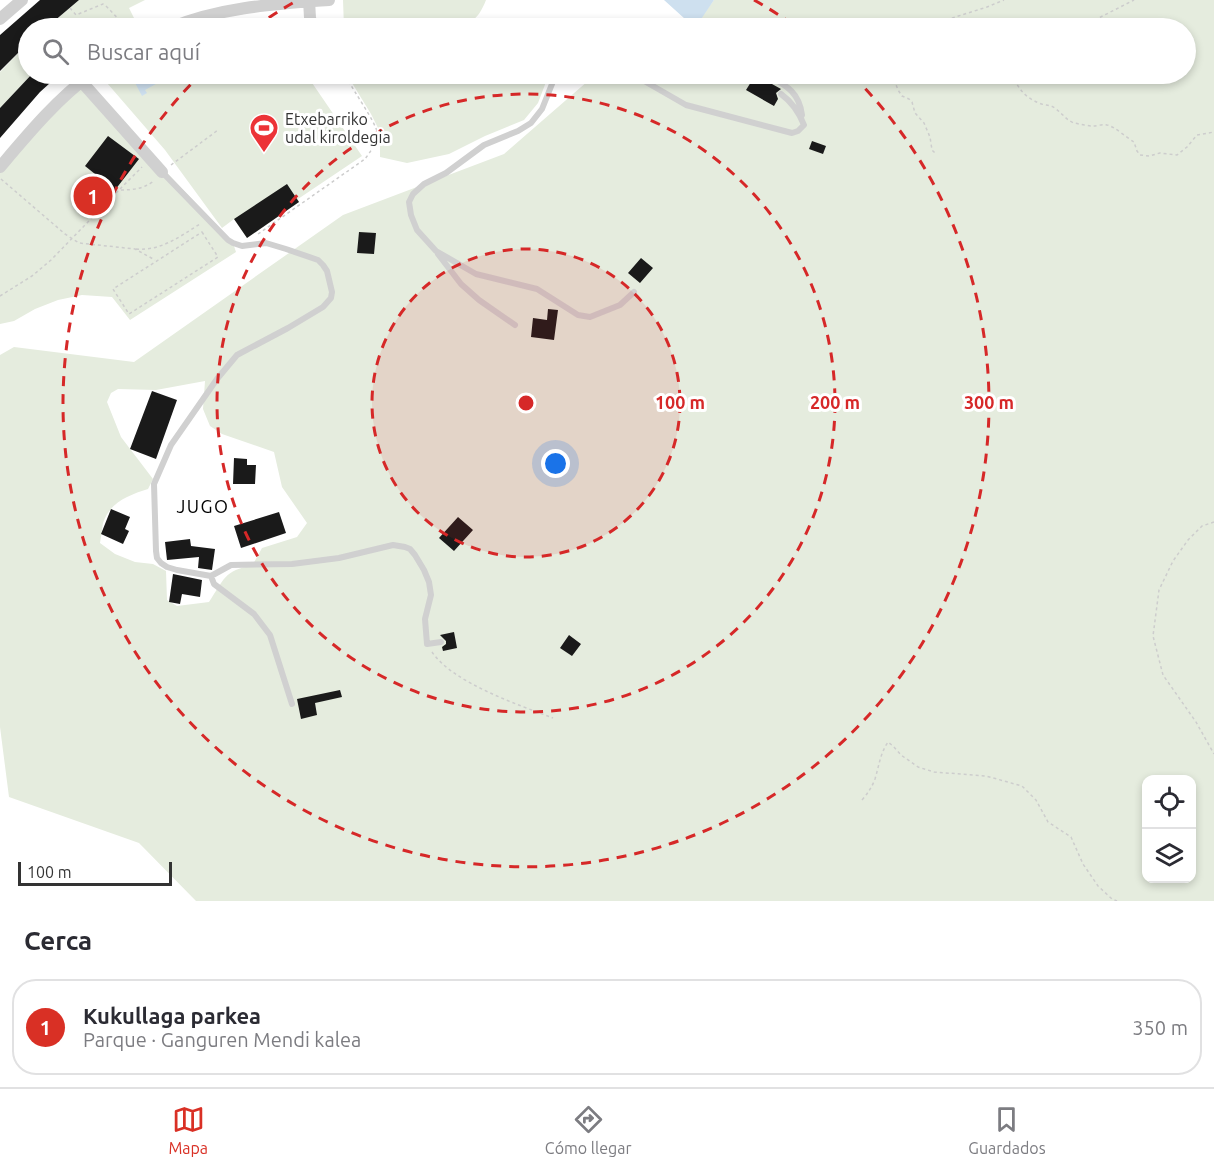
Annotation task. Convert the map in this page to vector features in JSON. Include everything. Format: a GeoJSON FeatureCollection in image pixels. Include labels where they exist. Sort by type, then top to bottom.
{"type":"FeatureCollection","features":[{"type":"Feature","properties":{"kind":"street"},"geometry":{"type":"LineString","coordinates":[[0,19],[22,0]]}},
{"type":"Feature","properties":{"kind":"street"},"geometry":{"type":"LineString","coordinates":[[202,18],[269,4],[329,0]]}},
{"type":"Feature","properties":{"kind":"street"},"geometry":{"type":"LineString","coordinates":[[309,1],[310,18]]}},
{"type":"Feature","properties":{"kind":"street"},"geometry":{"type":"LineString","coordinates":[[0,167],[41,119],[78,84]]}},
{"type":"Feature","properties":{"kind":"street"},"geometry":{"type":"LineString","coordinates":[[91,84],[149,159],[162,172]]}},
{"type":"Feature","properties":{"kind":"lane"},"geometry":{"type":"LineString","coordinates":[[515,325],[460,284],[417,230],[409,202],[413,194],[424,184],[446,173],[484,145],[531,123],[542,109],[552,84]]}},
{"type":"Feature","properties":{"kind":"lane"},"geometry":{"type":"LineString","coordinates":[[649,84],[686,105],[792,133],[798,131],[804,124]]}},
{"type":"Feature","properties":{"kind":"lane"},"geometry":{"type":"LineString","coordinates":[[782,84],[793,91],[801,107],[804,124]]}},
{"type":"Feature","properties":{"kind":"lane"},"geometry":{"type":"LineString","coordinates":[[781,94],[794,105],[804,124]]}},
{"type":"Feature","properties":{"kind":"lane"},"geometry":{"type":"LineString","coordinates":[[162,172],[228,240],[242,246],[266,243],[318,261],[327,271],[332,292],[331,298],[323,307],[237,355],[171,445],[154,484],[157,558],[167,567],[211,576],[231,565],[292,564],[339,558],[393,545],[405,547],[415,555],[429,582],[431,595],[425,619],[427,644],[441,642]]}},
{"type":"Feature","properties":{"kind":"lane"},"geometry":{"type":"LineString","coordinates":[[436,251],[476,274],[537,289],[578,315],[590,318],[620,305],[634,292]]}},
{"type":"Feature","properties":{"kind":"lane"},"geometry":{"type":"LineString","coordinates":[[211,576],[214,584],[254,614],[270,635],[291,704]]}},
{"type":"Feature","properties":{"kind":"path"},"geometry":{"type":"LineString","coordinates":[[952,18],[1004,0]]}},
{"type":"Feature","properties":{"kind":"path"},"geometry":{"type":"LineString","coordinates":[[1099,18],[1134,0]]}},
{"type":"Feature","properties":{"kind":"path"},"geometry":{"type":"LineString","coordinates":[[70,8],[76,15],[103,4],[118,18]]}},
{"type":"Feature","properties":{"kind":"path"},"geometry":{"type":"LineString","coordinates":[[242,246],[365,159],[373,148],[377,132],[350,84]]}},
{"type":"Feature","properties":{"kind":"path"},"geometry":{"type":"LineString","coordinates":[[896,84],[902,96],[912,102],[915,113],[924,123],[932,150],[936,154]]}},
{"type":"Feature","properties":{"kind":"path"},"geometry":{"type":"LineString","coordinates":[[1017,84],[1020,91],[1041,105],[1050,105],[1057,109],[1064,118],[1072,122],[1093,126],[1106,124],[1134,142],[1140,155],[1149,156],[1160,153],[1176,155],[1197,135],[1214,132]]}},
{"type":"Feature","properties":{"kind":"path"},"geometry":{"type":"LineString","coordinates":[[119,190],[141,188],[154,182],[162,172],[218,130]]}},
{"type":"Feature","properties":{"kind":"path"},"geometry":{"type":"LineString","coordinates":[[0,296],[41,268],[58,253],[149,159]]}},
{"type":"Feature","properties":{"kind":"path"},"geometry":{"type":"LineString","coordinates":[[0,178],[79,243],[135,249],[162,247],[208,219]]}},
{"type":"Feature","properties":{"kind":"path"},"geometry":{"type":"LineString","coordinates":[[202,232],[218,257],[129,314],[113,289],[156,261],[202,232]]}},
{"type":"Feature","properties":{"kind":"path"},"geometry":{"type":"LineString","coordinates":[[135,249],[156,261]]}},
{"type":"Feature","properties":{"kind":"path"},"geometry":{"type":"LineString","coordinates":[[1214,522],[1202,526],[1188,540],[1173,561],[1158,590],[1153,636],[1163,675],[1196,722],[1214,754]]}},
{"type":"Feature","properties":{"kind":"path"},"geometry":{"type":"LineString","coordinates":[[427,644],[449,669],[478,687],[553,718]]}},
{"type":"Feature","properties":{"kind":"path"},"geometry":{"type":"LineString","coordinates":[[862,800],[875,778],[882,750],[888,742],[918,767],[934,772],[986,776],[1022,786],[1036,800],[1048,822],[1071,837],[1083,864],[1098,886],[1112,900],[1118,901]]}},
{"type":"Feature","properties":{"kind":"shaded area"},"geometry":{"type":"Polygon","coordinates":[[[79,0],[145,0],[129,8],[134,18],[58,18],[79,0]]]}},
{"type":"Feature","properties":{"kind":"shaded area"},"geometry":{"type":"Polygon","coordinates":[[[343,0],[486,0],[475,18],[344,18],[343,0]]]}},
{"type":"Feature","properties":{"kind":"shaded area"},"geometry":{"type":"Polygon","coordinates":[[[714,0],[1214,0],[1214,901],[196,901],[139,843],[9,797],[0,727],[0,355],[14,347],[134,362],[343,215],[504,154],[584,84],[1196,84],[1196,18],[700,18],[714,0]],[[205,381],[156,390],[118,389],[111,393],[107,402],[121,437],[153,479],[148,489],[127,497],[110,510],[103,523],[100,543],[115,554],[135,562],[153,564],[166,571],[167,600],[177,606],[209,602],[230,573],[252,566],[262,548],[297,537],[307,523],[282,487],[274,452],[222,434],[210,426],[203,409],[205,381]]]}},
{"type":"Feature","properties":{"kind":"shaded area"},"geometry":{"type":"Polygon","coordinates":[[[18,53],[18,84],[23,84],[0,108],[0,72],[18,53]]]}},
{"type":"Feature","properties":{"kind":"shaded area"},"geometry":{"type":"Polygon","coordinates":[[[78,84],[84,84],[233,243],[236,252],[130,320],[112,297],[82,295],[58,300],[14,321],[0,324],[0,167],[78,84]]]}},
{"type":"Feature","properties":{"kind":"shaded area","name":"Etxebarriko udal kiroldegia"},"geometry":{"type":"Polygon","coordinates":[[[108,84],[313,84],[362,156],[298,199],[299,202],[247,238],[234,219],[222,228],[165,150],[108,84]]]}},
{"type":"Feature","properties":{"kind":"shaded area"},"geometry":{"type":"Polygon","coordinates":[[[353,84],[545,84],[538,103],[524,120],[449,154],[407,163],[380,157],[380,132],[353,84]]]}},
{"type":"Feature","properties":{"kind":"water"},"geometry":{"type":"Polygon","coordinates":[[[664,0],[714,0],[702,18],[684,18],[664,0]]]}},
{"type":"Feature","properties":{"kind":"water"},"geometry":{"type":"Polygon","coordinates":[[[136,84],[156,84],[145,90],[147,93],[142,96],[136,84]]]}},
{"type":"Feature","properties":{"kind":"building"},"geometry":{"type":"Polygon","coordinates":[[[40,0],[79,0],[58,18],[19,18],[40,0]]]}},
{"type":"Feature","properties":{"kind":"building"},"geometry":{"type":"Polygon","coordinates":[[[18,19],[18,53],[0,71],[0,35],[18,19]]]}},
{"type":"Feature","properties":{"kind":"building"},"geometry":{"type":"Polygon","coordinates":[[[23,84],[49,84],[0,138],[0,108],[23,84]]]}},
{"type":"Feature","properties":{"kind":"building"},"geometry":{"type":"Polygon","coordinates":[[[750,84],[772,84],[781,89],[776,93],[778,99],[774,106],[746,90],[750,84]]]}},
{"type":"Feature","properties":{"kind":"building"},"geometry":{"type":"Polygon","coordinates":[[[108,136],[139,159],[115,190],[85,166],[108,136]]]}},
{"type":"Feature","properties":{"kind":"building"},"geometry":{"type":"Polygon","coordinates":[[[812,141],[826,146],[823,154],[809,149],[812,141]]]}},
{"type":"Feature","properties":{"kind":"building"},"geometry":{"type":"Polygon","coordinates":[[[287,184],[299,202],[247,238],[234,219],[287,184]]]}},
{"type":"Feature","properties":{"kind":"building"},"geometry":{"type":"Polygon","coordinates":[[[359,232],[376,233],[374,254],[357,253],[359,232]]]}},
{"type":"Feature","properties":{"kind":"building"},"geometry":{"type":"Polygon","coordinates":[[[641,258],[653,268],[640,283],[628,273],[641,258]]]}},
{"type":"Feature","properties":{"kind":"building"},"geometry":{"type":"Polygon","coordinates":[[[548,309],[558,310],[554,340],[531,337],[533,318],[547,320],[548,309]]]}},
{"type":"Feature","properties":{"kind":"building"},"geometry":{"type":"Polygon","coordinates":[[[152,391],[177,400],[156,459],[130,449],[152,391]]]}},
{"type":"Feature","properties":{"kind":"building"},"geometry":{"type":"Polygon","coordinates":[[[234,458],[247,459],[247,465],[256,465],[255,484],[233,484],[234,458]]]}},
{"type":"Feature","properties":{"kind":"building"},"geometry":{"type":"Polygon","coordinates":[[[111,509],[130,517],[125,529],[129,531],[123,544],[101,534],[111,509]]]}},
{"type":"Feature","properties":{"kind":"building"},"geometry":{"type":"Polygon","coordinates":[[[279,512],[286,533],[241,548],[234,526],[279,512]]]}},
{"type":"Feature","properties":{"kind":"building"},"geometry":{"type":"Polygon","coordinates":[[[458,517],[473,530],[454,551],[439,538],[458,517]]]}},
{"type":"Feature","properties":{"kind":"building"},"geometry":{"type":"Polygon","coordinates":[[[190,539],[191,546],[215,549],[212,570],[198,568],[199,557],[167,560],[165,542],[190,539]]]}},
{"type":"Feature","properties":{"kind":"building"},"geometry":{"type":"Polygon","coordinates":[[[173,574],[202,580],[200,597],[182,594],[180,604],[169,602],[173,574]]]}},
{"type":"Feature","properties":{"kind":"building"},"geometry":{"type":"Polygon","coordinates":[[[454,632],[457,648],[443,651],[442,647],[446,641],[440,635],[454,632]]]}},
{"type":"Feature","properties":{"kind":"building"},"geometry":{"type":"Polygon","coordinates":[[[569,635],[581,644],[572,656],[560,648],[569,635]]]}},
{"type":"Feature","properties":{"kind":"building"},"geometry":{"type":"Polygon","coordinates":[[[340,690],[342,697],[315,703],[317,715],[301,719],[297,699],[340,690]]]}},
{"type":"Feature","properties":{"kind":"place","name":"Etxebarriko udal kiroldegia"},"geometry":{"type":"Point","coordinates":[264,154]}},
{"type":"Feature","properties":{"kind":"place","name":"Kukullaga parkea"},"geometry":{"type":"Point","coordinates":[93,196]}},
{"type":"Feature","properties":{"kind":"district","name":"JUGO"},"geometry":{"type":"Point","coordinates":[203,506]}}]}
